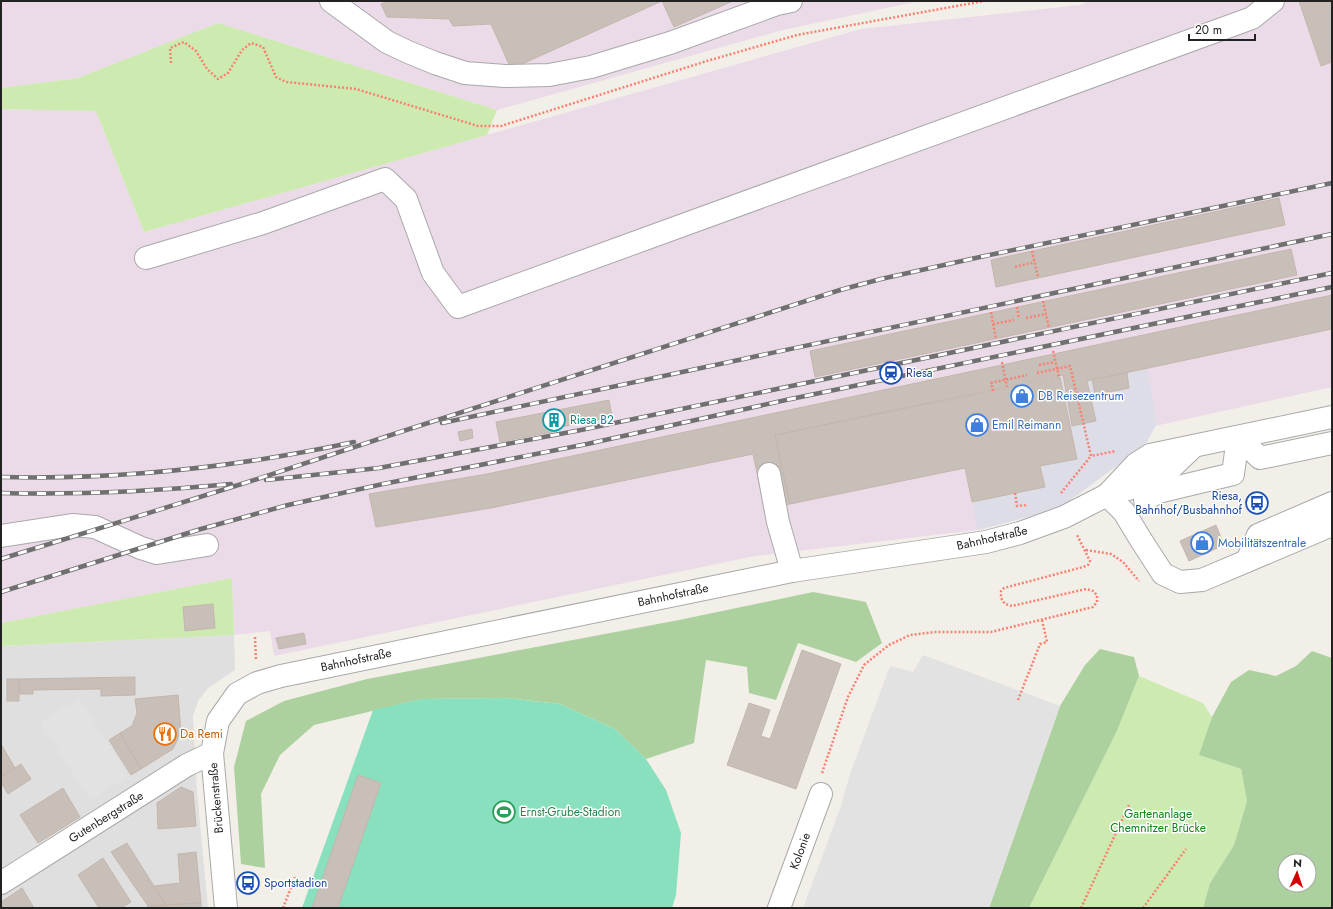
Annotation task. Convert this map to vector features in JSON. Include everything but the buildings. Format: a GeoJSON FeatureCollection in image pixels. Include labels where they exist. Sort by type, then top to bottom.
{"type":"FeatureCollection","features":[{"type":"Feature","properties":{"kind":"street"},"geometry":{"type":"LineString","coordinates":[[331,1],[387,42],[415,55],[465,73],[506,76],[549,76],[591,67],[670,43],[777,4],[791,1]]}},
{"type":"Feature","properties":{"kind":"street"},"geometry":{"type":"LineString","coordinates":[[146,258],[263,223],[385,179],[406,199],[433,273],[458,307],[1252,18],[1273,1]]}},
{"type":"Feature","properties":{"kind":"street","name":"Bahnhofstraße"},"geometry":{"type":"LineString","coordinates":[[1107,495],[1136,464],[1150,455],[1332,418]]}},
{"type":"Feature","properties":{"kind":"street"},"geometry":{"type":"LineString","coordinates":[[1238,437],[1260,458],[1332,443]]}},
{"type":"Feature","properties":{"kind":"street"},"geometry":{"type":"LineString","coordinates":[[1140,540],[1142,512],[1145,500],[1169,480],[1233,474],[1238,437]]}},
{"type":"Feature","properties":{"kind":"street","name":"Bahnhofstraße"},"geometry":{"type":"LineString","coordinates":[[237,694],[257,683],[281,676],[792,571],[986,542],[1020,533],[1064,517],[1107,495],[1139,486],[1169,480],[1172,466],[1194,446]]}},
{"type":"Feature","properties":{"kind":"street"},"geometry":{"type":"LineString","coordinates":[[769,474],[778,522],[792,571]]}},
{"type":"Feature","properties":{"kind":"street"},"geometry":{"type":"LineString","coordinates":[[1107,495],[1124,512],[1140,540],[1163,574],[1180,582],[1202,580],[1332,525]]}},
{"type":"Feature","properties":{"kind":"street"},"geometry":{"type":"LineString","coordinates":[[1247,561],[1258,535],[1332,503]]}},
{"type":"Feature","properties":{"kind":"street"},"geometry":{"type":"LineString","coordinates":[[1,536],[72,525],[95,527],[157,554],[207,545]]}},
{"type":"Feature","properties":{"kind":"street","name":"Brückenstraße"},"geometry":{"type":"LineString","coordinates":[[226,908],[212,753],[218,721],[237,694]]}},
{"type":"Feature","properties":{"kind":"street","name":"Gutenbergstraße"},"geometry":{"type":"LineString","coordinates":[[1,883],[188,765],[212,753]]}},
{"type":"Feature","properties":{"kind":"street","name":"Kolonie"},"geometry":{"type":"LineString","coordinates":[[779,908],[821,794]]}},
{"type":"Feature","properties":{"kind":"path"},"geometry":{"type":"LineString","coordinates":[[1032,251],[1038,277]]}},
{"type":"Feature","properties":{"kind":"path"},"geometry":{"type":"LineString","coordinates":[[1015,267],[1035,262]]}},
{"type":"Feature","properties":{"kind":"path"},"geometry":{"type":"LineString","coordinates":[[1043,301],[1049,328]]}},
{"type":"Feature","properties":{"kind":"path"},"geometry":{"type":"LineString","coordinates":[[1017,307],[1019,319]]}},
{"type":"Feature","properties":{"kind":"path"},"geometry":{"type":"LineString","coordinates":[[991,312],[996,339]]}},
{"type":"Feature","properties":{"kind":"path"},"geometry":{"type":"LineString","coordinates":[[1026,318],[1046,314]]}},
{"type":"Feature","properties":{"kind":"path"},"geometry":{"type":"LineString","coordinates":[[993,324],[1014,320]]}},
{"type":"Feature","properties":{"kind":"path"},"geometry":{"type":"LineString","coordinates":[[1053,351],[1058,377]]}},
{"type":"Feature","properties":{"kind":"path"},"geometry":{"type":"LineString","coordinates":[[1002,362],[1007,387]]}},
{"type":"Feature","properties":{"kind":"path"},"geometry":{"type":"LineString","coordinates":[[1039,365],[1055,362]]}},
{"type":"Feature","properties":{"kind":"path"},"geometry":{"type":"LineString","coordinates":[[1037,373],[1070,366],[1091,456]]}},
{"type":"Feature","properties":{"kind":"path"},"geometry":{"type":"LineString","coordinates":[[993,391],[991,383],[1027,375]]}},
{"type":"Feature","properties":{"kind":"path"},"geometry":{"type":"LineString","coordinates":[[821,794],[821,777],[848,697],[864,665],[889,645],[910,635],[935,632],[991,632],[1093,607],[1097,602],[1097,595],[1093,591],[1086,589],[1012,606],[1004,604],[1001,598],[1001,591],[1004,588],[1083,568],[1088,565],[1090,561],[1077,535],[1053,502],[1091,456],[1122,450]]}},
{"type":"Feature","properties":{"kind":"path"},"geometry":{"type":"LineString","coordinates":[[1015,494],[1018,506],[1032,504]]}},
{"type":"Feature","properties":{"kind":"path"},"geometry":{"type":"LineString","coordinates":[[1018,700],[1040,644],[1047,642],[1042,620]]}},
{"type":"Feature","properties":{"kind":"path"},"geometry":{"type":"LineString","coordinates":[[1081,908],[1129,805]]}},
{"type":"Feature","properties":{"kind":"path"},"geometry":{"type":"LineString","coordinates":[[1143,908],[1186,849]]}},
{"type":"Feature","properties":{"kind":"path"},"geometry":{"type":"LineString","coordinates":[[283,908],[295,877]]}},
{"type":"Feature","properties":{"kind":"shaded area"},"geometry":{"type":"Polygon","coordinates":[[[1,1],[920,1],[783,30],[497,110],[218,23],[78,78],[1,88],[1,1]]]}},
{"type":"Feature","properties":{"kind":"shaded area"},"geometry":{"type":"Polygon","coordinates":[[[1090,1],[1332,1],[1332,387],[1155,426],[1145,445],[1058,509],[978,530],[755,556],[274,656],[270,631],[234,635],[232,578],[1,623],[1,109],[96,111],[144,232],[861,29],[1080,5],[1090,1]]]}},
{"type":"Feature","properties":{"kind":"shaded area"},"geometry":{"type":"Polygon","coordinates":[[[1145,359],[1156,425],[1145,445],[1058,509],[978,530],[972,502],[1045,487],[1040,466],[1077,459],[1060,377],[1145,359]]]}},
{"type":"Feature","properties":{"kind":"shaded area"},"geometry":{"type":"Polygon","coordinates":[[[234,635],[235,670],[208,688],[198,701],[193,716],[197,791],[208,908],[1,908],[1,646],[234,635]]]}},
{"type":"Feature","properties":{"kind":"shaded area"},"geometry":{"type":"Polygon","coordinates":[[[923,655],[1060,706],[989,908],[803,908],[841,806],[850,774],[890,666],[913,672],[923,655]]]}},
{"type":"Feature","properties":{"kind":"shaded area"},"geometry":{"type":"Polygon","coordinates":[[[79,698],[128,776],[90,800],[40,722],[79,698]]]}},
{"type":"Feature","properties":{"kind":"green space"},"geometry":{"type":"Polygon","coordinates":[[[218,23],[497,110],[487,135],[144,232],[96,111],[1,109],[1,88],[78,78],[218,23]]]}},
{"type":"Feature","properties":{"kind":"green space"},"geometry":{"type":"Polygon","coordinates":[[[232,578],[234,635],[1,646],[1,623],[232,578]]]}},
{"type":"Feature","properties":{"kind":"green space"},"geometry":{"type":"Polygon","coordinates":[[[813,592],[866,602],[882,643],[856,662],[798,643],[776,700],[749,693],[747,667],[706,660],[694,743],[646,759],[615,729],[560,704],[505,698],[422,699],[314,725],[280,755],[261,794],[265,868],[241,864],[234,767],[246,721],[284,701],[367,679],[679,620],[813,592]]]}},
{"type":"Feature","properties":{"kind":"green space"},"geometry":{"type":"Polygon","coordinates":[[[1100,649],[1134,657],[1139,676],[1117,731],[1029,908],[989,908],[1060,706],[1085,665],[1100,649]]]}},
{"type":"Feature","properties":{"kind":"green space"},"geometry":{"type":"Polygon","coordinates":[[[1312,651],[1332,658],[1332,908],[1203,908],[1210,883],[1234,845],[1247,801],[1241,769],[1199,755],[1212,717],[1231,682],[1249,670],[1276,676],[1296,666],[1312,651]]]}},
{"type":"Feature","properties":{"kind":"green space","name":"Gartenanlage Chemnitzer Brücke"},"geometry":{"type":"Polygon","coordinates":[[[1139,676],[1203,703],[1212,717],[1200,755],[1241,769],[1247,801],[1234,845],[1210,883],[1203,908],[1029,908],[1117,731],[1139,676]]]}},
{"type":"Feature","properties":{"kind":"green space","name":"Ernst-Grube-Stadion"},"geometry":{"type":"Polygon","coordinates":[[[505,698],[560,704],[615,729],[646,759],[666,790],[681,833],[676,895],[672,908],[302,908],[373,710],[422,699],[505,698]]]}},
{"type":"Feature","properties":{"kind":"railway"},"geometry":{"type":"LineString","coordinates":[[1,559],[248,482],[840,290],[881,279],[980,257],[1332,183]]}},
{"type":"Feature","properties":{"kind":"railway"},"geometry":{"type":"LineString","coordinates":[[442,423],[1332,234]]}},
{"type":"Feature","properties":{"kind":"railway"},"geometry":{"type":"LineString","coordinates":[[266,480],[379,468],[581,430],[1332,273]]}},
{"type":"Feature","properties":{"kind":"railway"},"geometry":{"type":"LineString","coordinates":[[1,592],[201,529],[288,505],[383,484],[587,444],[786,400],[1332,287]]}},
{"type":"Feature","properties":{"kind":"railway"},"geometry":{"type":"LineString","coordinates":[[1,477],[90,476],[179,470],[267,458],[354,442]]}},
{"type":"Feature","properties":{"kind":"railway"},"geometry":{"type":"LineString","coordinates":[[1,493],[116,492],[231,484]]}},
{"type":"Feature","properties":{"kind":"place","name":"Riesa"},"geometry":{"type":"Point","coordinates":[891,373]}},
{"type":"Feature","properties":{"kind":"place","name":"DB Reisezentrum"},"geometry":{"type":"Point","coordinates":[1022,396]}},
{"type":"Feature","properties":{"kind":"place","name":"Riesa B2"},"geometry":{"type":"Point","coordinates":[554,420]}},
{"type":"Feature","properties":{"kind":"place","name":"Emil Reimann"},"geometry":{"type":"Point","coordinates":[977,425]}},
{"type":"Feature","properties":{"kind":"place","name":"Riesa, Bahnhof/Busbahnhof"},"geometry":{"type":"Point","coordinates":[1257,503]}},
{"type":"Feature","properties":{"kind":"place","name":"Mobilitätszentrale"},"geometry":{"type":"Point","coordinates":[1202,543]}},
{"type":"Feature","properties":{"kind":"place","name":"Da Remi"},"geometry":{"type":"Point","coordinates":[165,734]}},
{"type":"Feature","properties":{"kind":"place","name":"Ernst-Grube-Stadion"},"geometry":{"type":"Point","coordinates":[504,812]}},
{"type":"Feature","properties":{"kind":"place","name":"Sportstadion"},"geometry":{"type":"Point","coordinates":[248,883]}}]}
